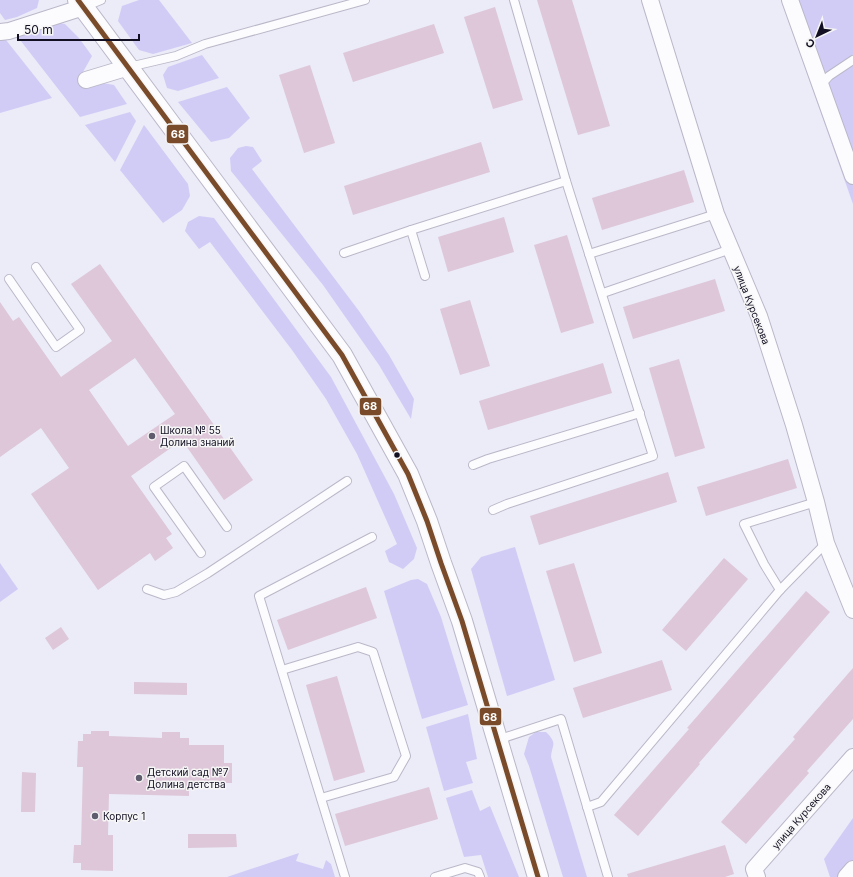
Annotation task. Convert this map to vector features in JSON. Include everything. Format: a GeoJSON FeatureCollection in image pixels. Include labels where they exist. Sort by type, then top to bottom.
{"type":"FeatureCollection","features":[{"type":"Feature","properties":{"kind":"street","name":"улица Курсекова"},"geometry":{"type":"LineString","coordinates":[[650,0],[716,214],[759,316],[794,425],[826,543],[853,610]]}},
{"type":"Feature","properties":{"kind":"street"},"geometry":{"type":"LineString","coordinates":[[790,0],[853,176]]}},
{"type":"Feature","properties":{"kind":"street"},"geometry":{"type":"LineString","coordinates":[[0,32],[9,31],[88,2],[129,67],[158,108],[342,355],[408,474],[428,521],[441,563],[462,621],[538,877]]}},
{"type":"Feature","properties":{"kind":"street"},"geometry":{"type":"LineString","coordinates":[[86,80],[129,67]]}},
{"type":"Feature","properties":{"kind":"street","name":"улица Курсекова"},"geometry":{"type":"LineString","coordinates":[[757,877],[754,869],[853,757]]}},
{"type":"Feature","properties":{"kind":"street"},"geometry":{"type":"LineString","coordinates":[[846,877],[853,869]]}},
{"type":"Feature","properties":{"kind":"lane"},"geometry":{"type":"LineString","coordinates":[[129,67],[176,56],[205,44],[365,0]]}},
{"type":"Feature","properties":{"kind":"lane"},"geometry":{"type":"LineString","coordinates":[[493,510],[507,504],[653,456],[566,181],[514,0]]}},
{"type":"Feature","properties":{"kind":"lane"},"geometry":{"type":"LineString","coordinates":[[821,84],[829,76],[853,60]]}},
{"type":"Feature","properties":{"kind":"lane"},"geometry":{"type":"LineString","coordinates":[[344,253],[411,230],[566,181]]}},
{"type":"Feature","properties":{"kind":"lane"},"geometry":{"type":"LineString","coordinates":[[589,254],[716,214]]}},
{"type":"Feature","properties":{"kind":"lane"},"geometry":{"type":"LineString","coordinates":[[411,230],[425,276]]}},
{"type":"Feature","properties":{"kind":"lane"},"geometry":{"type":"LineString","coordinates":[[603,294],[731,249]]}},
{"type":"Feature","properties":{"kind":"lane"},"geometry":{"type":"LineString","coordinates":[[9,279],[56,347],[80,330],[36,266]]}},
{"type":"Feature","properties":{"kind":"lane"},"geometry":{"type":"LineString","coordinates":[[473,465],[488,459],[640,413]]}},
{"type":"Feature","properties":{"kind":"lane"},"geometry":{"type":"LineString","coordinates":[[201,553],[154,487],[184,466],[227,527]]}},
{"type":"Feature","properties":{"kind":"lane"},"geometry":{"type":"LineString","coordinates":[[147,589],[164,594],[176,592],[208,573],[347,481]]}},
{"type":"Feature","properties":{"kind":"lane"},"geometry":{"type":"LineString","coordinates":[[780,590],[764,564],[744,524],[816,502]]}},
{"type":"Feature","properties":{"kind":"lane"},"geometry":{"type":"LineString","coordinates":[[345,877],[259,596],[372,537]]}},
{"type":"Feature","properties":{"kind":"lane"},"geometry":{"type":"LineString","coordinates":[[587,807],[601,802],[780,590],[826,543]]}},
{"type":"Feature","properties":{"kind":"lane"},"geometry":{"type":"LineString","coordinates":[[282,670],[358,647],[373,652],[406,756],[394,777],[321,798]]}},
{"type":"Feature","properties":{"kind":"lane"},"geometry":{"type":"LineString","coordinates":[[497,740],[560,719],[608,877]]}},
{"type":"Feature","properties":{"kind":"lane"},"geometry":{"type":"LineString","coordinates":[[435,877],[465,868],[478,872],[480,877]]}},
{"type":"Feature","properties":{"kind":"shaded area"},"geometry":{"type":"Polygon","coordinates":[[[0,0],[39,0],[37,8],[17,17],[5,20],[0,13],[0,0]]]}},
{"type":"Feature","properties":{"kind":"shaded area"},"geometry":{"type":"Polygon","coordinates":[[[139,0],[159,0],[192,43],[153,54],[139,50],[118,21],[122,6],[139,0]]]}},
{"type":"Feature","properties":{"kind":"shaded area"},"geometry":{"type":"Polygon","coordinates":[[[781,0],[853,0],[853,204],[781,0]]]}},
{"type":"Feature","properties":{"kind":"shaded area"},"geometry":{"type":"Polygon","coordinates":[[[52,22],[65,24],[79,38],[92,56],[79,79],[114,85],[127,104],[80,117],[17,36],[52,22]]]}},
{"type":"Feature","properties":{"kind":"shaded area"},"geometry":{"type":"Polygon","coordinates":[[[0,40],[6,40],[52,98],[0,113],[0,40]]]}},
{"type":"Feature","properties":{"kind":"shaded area"},"geometry":{"type":"Polygon","coordinates":[[[202,55],[219,78],[178,91],[167,88],[163,75],[168,67],[202,55]]]}},
{"type":"Feature","properties":{"kind":"shaded area"},"geometry":{"type":"Polygon","coordinates":[[[227,87],[250,118],[229,138],[211,142],[178,102],[227,87]]]}},
{"type":"Feature","properties":{"kind":"shaded area"},"geometry":{"type":"Polygon","coordinates":[[[130,112],[136,121],[115,162],[85,125],[130,112]]]}},
{"type":"Feature","properties":{"kind":"shaded area"},"geometry":{"type":"Polygon","coordinates":[[[144,125],[188,184],[190,196],[182,210],[163,223],[120,170],[144,125]]]}},
{"type":"Feature","properties":{"kind":"shaded area"},"geometry":{"type":"Polygon","coordinates":[[[246,146],[253,147],[262,161],[252,169],[359,311],[389,355],[414,399],[411,419],[379,365],[323,285],[231,171],[230,158],[238,148],[246,146]]]}},
{"type":"Feature","properties":{"kind":"shaded area"},"geometry":{"type":"Polygon","coordinates":[[[199,216],[214,218],[331,377],[394,494],[417,548],[414,559],[403,569],[389,562],[385,551],[397,544],[357,454],[326,399],[292,350],[210,242],[199,249],[185,231],[188,222],[199,216]]]}},
{"type":"Feature","properties":{"kind":"shaded area"},"geometry":{"type":"Polygon","coordinates":[[[515,547],[555,680],[507,696],[471,569],[481,557],[515,547]]]}},
{"type":"Feature","properties":{"kind":"shaded area"},"geometry":{"type":"Polygon","coordinates":[[[0,563],[18,589],[0,602],[0,563]]]}},
{"type":"Feature","properties":{"kind":"shaded area"},"geometry":{"type":"Polygon","coordinates":[[[418,579],[427,584],[441,617],[468,705],[422,719],[384,591],[411,580],[418,579]]]}},
{"type":"Feature","properties":{"kind":"shaded area"},"geometry":{"type":"Polygon","coordinates":[[[468,714],[477,759],[466,762],[473,783],[444,791],[426,727],[468,714]]]}},
{"type":"Feature","properties":{"kind":"shaded area"},"geometry":{"type":"Polygon","coordinates":[[[536,732],[546,732],[552,739],[553,744],[551,757],[587,877],[563,877],[524,754],[529,737],[536,732]]]}},
{"type":"Feature","properties":{"kind":"shaded area"},"geometry":{"type":"Polygon","coordinates":[[[472,790],[480,811],[490,806],[519,877],[488,877],[481,855],[464,857],[446,798],[472,790]]]}},
{"type":"Feature","properties":{"kind":"shaded area"},"geometry":{"type":"Polygon","coordinates":[[[853,818],[853,877],[830,877],[824,859],[853,818]]]}},
{"type":"Feature","properties":{"kind":"shaded area"},"geometry":{"type":"Polygon","coordinates":[[[299,853],[296,861],[323,869],[326,860],[331,864],[335,877],[227,877],[299,853]]]}},
{"type":"Feature","properties":{"kind":"building"},"geometry":{"type":"Polygon","coordinates":[[[537,0],[572,0],[610,126],[578,135],[537,0]]]}},
{"type":"Feature","properties":{"kind":"building"},"geometry":{"type":"Polygon","coordinates":[[[495,7],[523,100],[493,109],[464,17],[495,7]]]}},
{"type":"Feature","properties":{"kind":"building"},"geometry":{"type":"Polygon","coordinates":[[[434,24],[444,53],[353,82],[343,53],[434,24]]]}},
{"type":"Feature","properties":{"kind":"building"},"geometry":{"type":"Polygon","coordinates":[[[310,65],[335,143],[304,153],[279,75],[310,65]]]}},
{"type":"Feature","properties":{"kind":"building"},"geometry":{"type":"Polygon","coordinates":[[[481,142],[490,172],[353,215],[344,186],[481,142]]]}},
{"type":"Feature","properties":{"kind":"building"},"geometry":{"type":"Polygon","coordinates":[[[684,170],[694,202],[602,230],[592,198],[684,170]]]}},
{"type":"Feature","properties":{"kind":"building"},"geometry":{"type":"Polygon","coordinates":[[[504,217],[514,252],[448,272],[438,237],[504,217]]]}},
{"type":"Feature","properties":{"kind":"building"},"geometry":{"type":"Polygon","coordinates":[[[567,235],[594,323],[561,333],[534,245],[567,235]]]}},
{"type":"Feature","properties":{"kind":"building"},"geometry":{"type":"Polygon","coordinates":[[[100,264],[253,480],[224,500],[182,440],[131,476],[172,534],[166,538],[173,548],[155,561],[150,553],[98,590],[31,494],[69,468],[41,428],[0,457],[0,302],[13,321],[19,317],[61,377],[112,341],[71,284],[100,264]],[[135,358],[89,390],[128,446],[175,414],[135,358]]]}},
{"type":"Feature","properties":{"kind":"building"},"geometry":{"type":"Polygon","coordinates":[[[715,279],[725,311],[633,339],[623,307],[715,279]]]}},
{"type":"Feature","properties":{"kind":"building"},"geometry":{"type":"Polygon","coordinates":[[[470,300],[490,366],[460,375],[440,309],[470,300]]]}},
{"type":"Feature","properties":{"kind":"building"},"geometry":{"type":"Polygon","coordinates":[[[679,359],[705,448],[675,457],[649,368],[679,359]]]}},
{"type":"Feature","properties":{"kind":"building"},"geometry":{"type":"Polygon","coordinates":[[[603,363],[612,393],[488,430],[479,401],[603,363]]]}},
{"type":"Feature","properties":{"kind":"building"},"geometry":{"type":"Polygon","coordinates":[[[788,459],[797,488],[706,516],[697,487],[788,459]]]}},
{"type":"Feature","properties":{"kind":"building"},"geometry":{"type":"Polygon","coordinates":[[[668,472],[677,502],[539,545],[530,516],[668,472]]]}},
{"type":"Feature","properties":{"kind":"building"},"geometry":{"type":"Polygon","coordinates":[[[724,558],[748,579],[686,651],[662,630],[724,558]]]}},
{"type":"Feature","properties":{"kind":"building"},"geometry":{"type":"Polygon","coordinates":[[[574,563],[602,653],[574,662],[546,571],[574,563]]]}},
{"type":"Feature","properties":{"kind":"building"},"geometry":{"type":"Polygon","coordinates":[[[366,587],[377,618],[288,650],[277,620],[366,587]]]}},
{"type":"Feature","properties":{"kind":"building"},"geometry":{"type":"Polygon","coordinates":[[[806,591],[830,612],[638,836],[614,815],[806,591]]]}},
{"type":"Feature","properties":{"kind":"building"},"geometry":{"type":"Polygon","coordinates":[[[61,627],[69,639],[53,650],[45,638],[61,627]]]}},
{"type":"Feature","properties":{"kind":"building"},"geometry":{"type":"Polygon","coordinates":[[[662,660],[672,690],[583,718],[573,688],[662,660]]]}},
{"type":"Feature","properties":{"kind":"building"},"geometry":{"type":"Polygon","coordinates":[[[853,668],[853,719],[807,771],[809,773],[746,844],[721,822],[795,739],[793,737],[853,668]]]}},
{"type":"Feature","properties":{"kind":"building"},"geometry":{"type":"Polygon","coordinates":[[[337,676],[365,772],[334,781],[306,685],[337,676]]]}},
{"type":"Feature","properties":{"kind":"building"},"geometry":{"type":"Polygon","coordinates":[[[134,682],[187,683],[187,695],[134,694],[134,682]]]}},
{"type":"Feature","properties":{"kind":"building","name":"Корпус 1"},"geometry":{"type":"Polygon","coordinates":[[[91,731],[109,731],[109,736],[162,738],[162,732],[180,732],[180,738],[189,738],[189,745],[224,745],[224,763],[232,763],[232,783],[224,783],[224,787],[189,786],[189,796],[109,794],[108,835],[113,835],[113,871],[81,870],[81,863],[73,863],[74,845],[81,845],[83,767],[77,767],[78,741],[83,741],[83,734],[91,734],[91,731]]]}},
{"type":"Feature","properties":{"kind":"building"},"geometry":{"type":"Polygon","coordinates":[[[22,772],[36,773],[35,812],[21,812],[22,772]]]}},
{"type":"Feature","properties":{"kind":"building"},"geometry":{"type":"Polygon","coordinates":[[[429,787],[438,819],[345,846],[335,814],[429,787]]]}},
{"type":"Feature","properties":{"kind":"building"},"geometry":{"type":"Polygon","coordinates":[[[188,834],[236,834],[237,847],[188,848],[188,834]]]}},
{"type":"Feature","properties":{"kind":"building"},"geometry":{"type":"Polygon","coordinates":[[[725,845],[734,874],[725,877],[628,877],[627,874],[725,845]]]}},
{"type":"Feature","properties":{"kind":"transit line","name":"68"},"geometry":{"type":"LineString","coordinates":[[78,0],[342,355],[408,474],[427,521],[462,621],[538,877]]}},
{"type":"Feature","properties":{"kind":"place","name":"Школа № 55 Долина знаний"},"geometry":{"type":"Point","coordinates":[152,436]}},
{"type":"Feature","properties":{"kind":"place","name":"Детский сад №7 Долина детства"},"geometry":{"type":"Point","coordinates":[139,778]}},
{"type":"Feature","properties":{"kind":"place","name":"Корпус 1"},"geometry":{"type":"Point","coordinates":[95,816]}}]}
